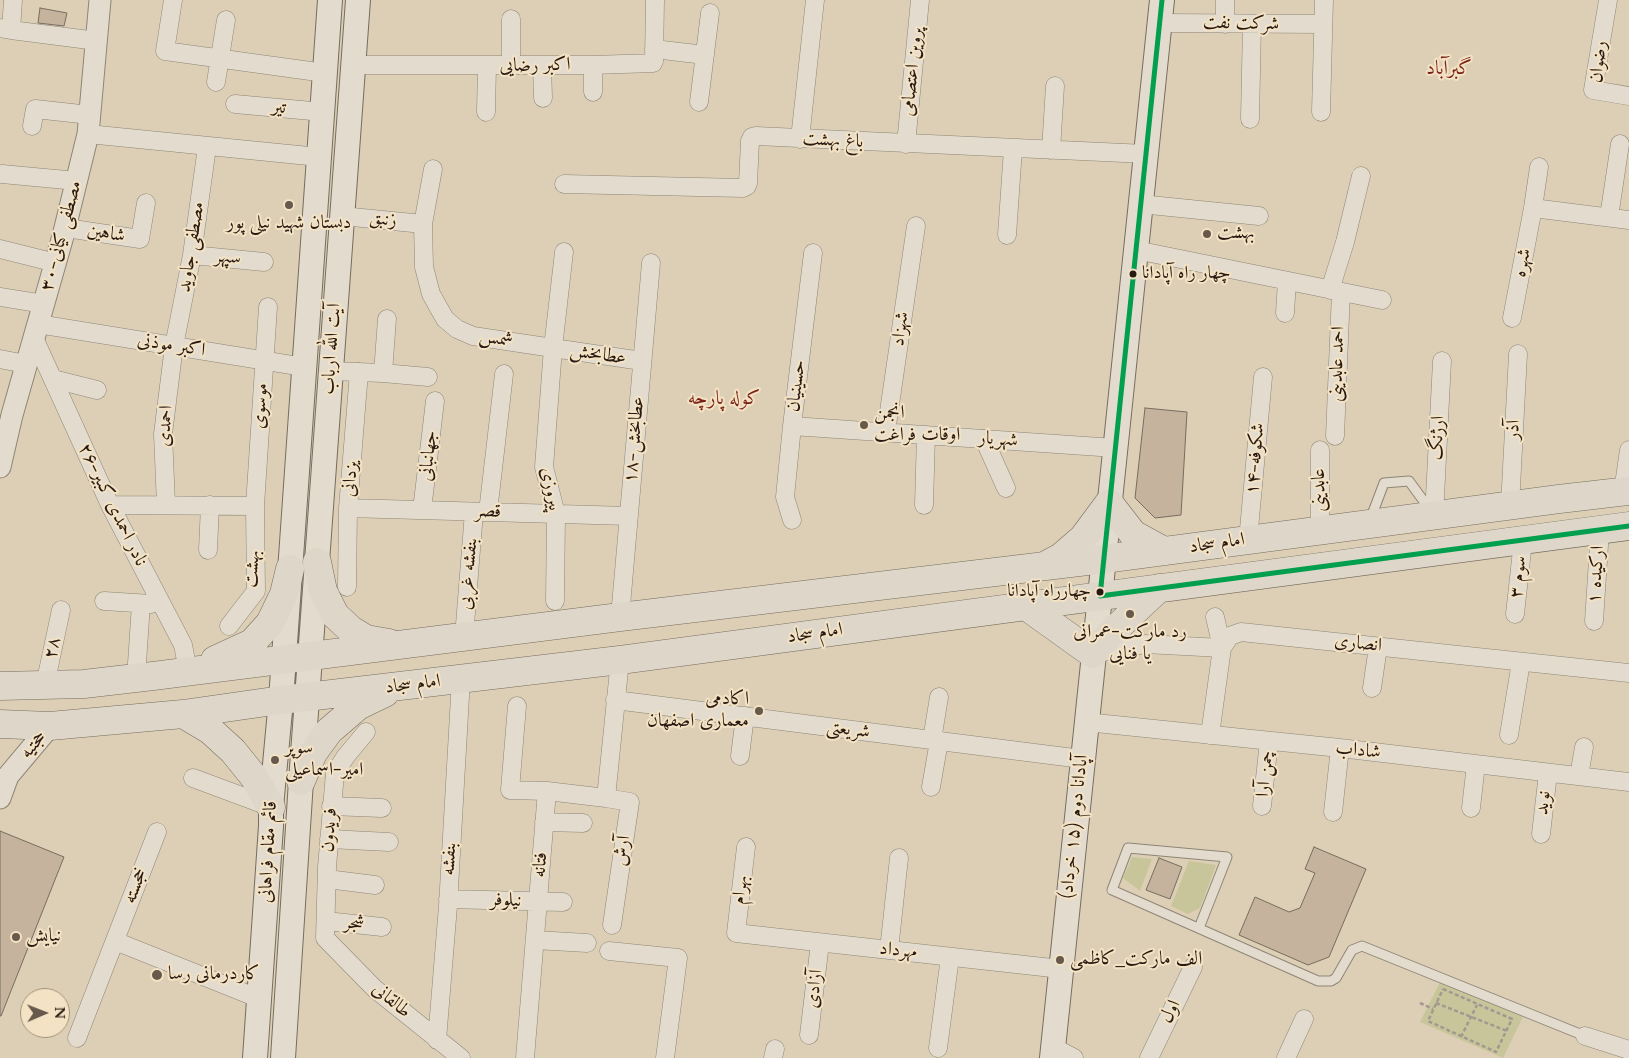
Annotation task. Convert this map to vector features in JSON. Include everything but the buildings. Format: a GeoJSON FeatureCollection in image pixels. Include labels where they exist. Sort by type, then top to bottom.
{"type":"FeatureCollection","features":[{"type":"Feature","properties":{"kind":"main road","name":"آیت الله ارباب"},"geometry":{"type":"LineString","coordinates":[[293,654],[290,569],[330,0]]}},
{"type":"Feature","properties":{"kind":"main road","name":"آیت الله ارباب"},"geometry":{"type":"LineString","coordinates":[[293,654],[317,562],[358,0]]}},
{"type":"Feature","properties":{"kind":"main road"},"geometry":{"type":"LineString","coordinates":[[1100,596],[1160,11]]}},
{"type":"Feature","properties":{"kind":"main road"},"geometry":{"type":"LineString","coordinates":[[307,332],[334,334]]}},
{"type":"Feature","properties":{"kind":"main road","name":"امام سجاد"},"geometry":{"type":"LineString","coordinates":[[0,686],[84,684],[136,678],[293,654],[400,645],[1104,559],[1626,492]]}},
{"type":"Feature","properties":{"kind":"main road"},"geometry":{"type":"LineString","coordinates":[[1109,503],[1133,534],[1164,551]]}},
{"type":"Feature","properties":{"kind":"main road"},"geometry":{"type":"LineString","coordinates":[[1044,566],[1061,557],[1083,538],[1109,503]]}},
{"type":"Feature","properties":{"kind":"main road","name":"امام سجاد"},"geometry":{"type":"LineString","coordinates":[[0,724],[50,726],[183,714],[620,660],[1629,526]]}},
{"type":"Feature","properties":{"kind":"main road"},"geometry":{"type":"LineString","coordinates":[[317,562],[323,590],[335,615],[351,630],[366,639],[400,645]]}},
{"type":"Feature","properties":{"kind":"main road"},"geometry":{"type":"LineString","coordinates":[[188,671],[252,643],[270,623],[284,594],[290,569]]}},
{"type":"Feature","properties":{"kind":"main road"},"geometry":{"type":"LineString","coordinates":[[1026,606],[1093,654],[1109,635],[1159,588]]}},
{"type":"Feature","properties":{"kind":"main road"},"geometry":{"type":"LineString","coordinates":[[842,590],[848,629]]}},
{"type":"Feature","properties":{"kind":"main road","name":"آپادانا دوم (۱۵ خرداد)"},"geometry":{"type":"LineString","coordinates":[[1052,1053],[1100,596]]}},
{"type":"Feature","properties":{"kind":"main road","name":"قائم مقام فراهانی"},"geometry":{"type":"LineString","coordinates":[[283,1058],[301,781],[294,699],[293,654]]}},
{"type":"Feature","properties":{"kind":"main road"},"geometry":{"type":"LineString","coordinates":[[301,781],[313,753],[329,731],[358,706],[399,686]]}},
{"type":"Feature","properties":{"kind":"main road","name":"قائم مقام فراهانی"},"geometry":{"type":"LineString","coordinates":[[255,1058],[271,816],[294,699]]}},
{"type":"Feature","properties":{"kind":"main road"},"geometry":{"type":"LineString","coordinates":[[183,714],[210,730],[234,751],[254,778],[273,820],[276,815],[288,812],[294,815],[298,826]]}},
{"type":"Feature","properties":{"kind":"street"},"geometry":{"type":"LineString","coordinates":[[13,0],[6,29],[97,41]]}},
{"type":"Feature","properties":{"kind":"street","name":"۳۰-مصطفی کیانی"},"geometry":{"type":"LineString","coordinates":[[0,465],[26,364],[66,228],[77,181],[89,125],[100,0]]}},
{"type":"Feature","properties":{"kind":"street"},"geometry":{"type":"LineString","coordinates":[[173,0],[165,51],[325,73]]}},
{"type":"Feature","properties":{"kind":"street"},"geometry":{"type":"LineString","coordinates":[[655,0],[654,49],[705,55]]}},
{"type":"Feature","properties":{"kind":"street"},"geometry":{"type":"LineString","coordinates":[[800,139],[815,0]]}},
{"type":"Feature","properties":{"kind":"street","name":"پروین اعتصامی"},"geometry":{"type":"LineString","coordinates":[[906,144],[920,0]]}},
{"type":"Feature","properties":{"kind":"street"},"geometry":{"type":"LineString","coordinates":[[1225,0],[1225,24]]}},
{"type":"Feature","properties":{"kind":"street"},"geometry":{"type":"LineString","coordinates":[[1321,112],[1324,0]]}},
{"type":"Feature","properties":{"kind":"street","name":"رضوان"},"geometry":{"type":"LineString","coordinates":[[1608,0],[1593,90],[1629,96]]}},
{"type":"Feature","properties":{"kind":"street","name":"شرکت نفت"},"geometry":{"type":"LineString","coordinates":[[1160,11],[1225,24],[1323,24]]}},
{"type":"Feature","properties":{"kind":"street"},"geometry":{"type":"LineString","coordinates":[[699,102],[710,13]]}},
{"type":"Feature","properties":{"kind":"street"},"geometry":{"type":"LineString","coordinates":[[511,19],[511,66]]}},
{"type":"Feature","properties":{"kind":"street"},"geometry":{"type":"LineString","coordinates":[[216,82],[226,20]]}},
{"type":"Feature","properties":{"kind":"street"},"geometry":{"type":"LineString","coordinates":[[1250,119],[1252,24]]}},
{"type":"Feature","properties":{"kind":"street","name":"اکبر رضایی"},"geometry":{"type":"LineString","coordinates":[[353,66],[511,66],[653,63],[654,49]]}},
{"type":"Feature","properties":{"kind":"street"},"geometry":{"type":"LineString","coordinates":[[542,65],[543,98]]}},
{"type":"Feature","properties":{"kind":"street"},"geometry":{"type":"LineString","coordinates":[[593,65],[593,92]]}},
{"type":"Feature","properties":{"kind":"street"},"geometry":{"type":"LineString","coordinates":[[486,112],[487,66]]}},
{"type":"Feature","properties":{"kind":"street"},"geometry":{"type":"LineString","coordinates":[[1051,150],[1055,86]]}},
{"type":"Feature","properties":{"kind":"street","name":"تیر"},"geometry":{"type":"LineString","coordinates":[[235,104],[323,112]]}},
{"type":"Feature","properties":{"kind":"street"},"geometry":{"type":"LineString","coordinates":[[32,126],[35,109],[89,125],[207,147],[319,156]]}},
{"type":"Feature","properties":{"kind":"street","name":"باغ بهشت"},"geometry":{"type":"LineString","coordinates":[[564,184],[743,188],[748,183],[750,141],[756,136],[1146,154]]}},
{"type":"Feature","properties":{"kind":"street"},"geometry":{"type":"LineString","coordinates":[[1609,218],[1620,144]]}},
{"type":"Feature","properties":{"kind":"street","name":"مصطفی جاوید"},"geometry":{"type":"LineString","coordinates":[[174,346],[192,255],[207,147]]}},
{"type":"Feature","properties":{"kind":"street"},"geometry":{"type":"LineString","coordinates":[[1007,236],[1013,149]]}},
{"type":"Feature","properties":{"kind":"street","name":"شهره"},"geometry":{"type":"LineString","coordinates":[[1512,318],[1539,167]]}},
{"type":"Feature","properties":{"kind":"street","name":"شمس"},"geometry":{"type":"LineString","coordinates":[[433,169],[423,224],[424,268],[431,294],[445,319],[473,336],[553,348]]}},
{"type":"Feature","properties":{"kind":"street"},"geometry":{"type":"LineString","coordinates":[[2,174],[77,181]]}},
{"type":"Feature","properties":{"kind":"street","name":"احمد عابدینی"},"geometry":{"type":"LineString","coordinates":[[1335,436],[1336,291],[1345,242],[1361,176]]}},
{"type":"Feature","properties":{"kind":"street","name":"شاهین"},"geometry":{"type":"LineString","coordinates":[[66,228],[140,240],[146,204]]}},
{"type":"Feature","properties":{"kind":"street"},"geometry":{"type":"LineString","coordinates":[[1140,204],[1259,216]]}},
{"type":"Feature","properties":{"kind":"street"},"geometry":{"type":"LineString","coordinates":[[1533,208],[1629,220]]}},
{"type":"Feature","properties":{"kind":"street","name":"زنبق"},"geometry":{"type":"LineString","coordinates":[[342,216],[423,224]]}},
{"type":"Feature","properties":{"kind":"street","name":"شهزاد"},"geometry":{"type":"LineString","coordinates":[[886,432],[916,226]]}},
{"type":"Feature","properties":{"kind":"street"},"geometry":{"type":"LineString","coordinates":[[0,249],[56,263]]}},
{"type":"Feature","properties":{"kind":"street"},"geometry":{"type":"LineString","coordinates":[[1136,250],[1382,300]]}},
{"type":"Feature","properties":{"kind":"street"},"geometry":{"type":"LineString","coordinates":[[553,348],[564,252]]}},
{"type":"Feature","properties":{"kind":"street","name":"حسینیان"},"geometry":{"type":"LineString","coordinates":[[792,520],[786,497],[792,426],[813,252]]}},
{"type":"Feature","properties":{"kind":"street","name":"سپهر"},"geometry":{"type":"LineString","coordinates":[[192,255],[264,262]]}},
{"type":"Feature","properties":{"kind":"street","name":"۱۸-عطابخش"},"geometry":{"type":"LineString","coordinates":[[620,617],[651,263]]}},
{"type":"Feature","properties":{"kind":"street"},"geometry":{"type":"LineString","coordinates":[[1285,312],[1287,281]]}},
{"type":"Feature","properties":{"kind":"street"},"geometry":{"type":"LineString","coordinates":[[0,297],[44,304]]}},
{"type":"Feature","properties":{"kind":"street","name":"موسوی"},"geometry":{"type":"LineString","coordinates":[[255,506],[268,307]]}},
{"type":"Feature","properties":{"kind":"street"},"geometry":{"type":"LineString","coordinates":[[383,373],[387,319]]}},
{"type":"Feature","properties":{"kind":"street","name":"اکبر موذنی"},"geometry":{"type":"LineString","coordinates":[[36,331],[174,346],[304,367]]}},
{"type":"Feature","properties":{"kind":"street","name":"۲۶-نادر احمدی کبیر"},"geometry":{"type":"LineString","coordinates":[[36,331],[53,379],[110,505],[183,645],[188,671]]}},
{"type":"Feature","properties":{"kind":"street","name":"احمدی"},"geometry":{"type":"LineString","coordinates":[[166,505],[164,434],[174,346]]}},
{"type":"Feature","properties":{"kind":"street","name":"عطابخش"},"geometry":{"type":"LineString","coordinates":[[553,348],[642,361]]}},
{"type":"Feature","properties":{"kind":"street","name":"پیروزی"},"geometry":{"type":"LineString","coordinates":[[553,348],[544,467],[556,514],[556,601]]}},
{"type":"Feature","properties":{"kind":"street","name":"آذر"},"geometry":{"type":"LineString","coordinates":[[1510,506],[1518,354]]}},
{"type":"Feature","properties":{"kind":"street"},"geometry":{"type":"LineString","coordinates":[[0,359],[26,364]]}},
{"type":"Feature","properties":{"kind":"street","name":"ارژنگ"},"geometry":{"type":"LineString","coordinates":[[1434,516],[1442,361]]}},
{"type":"Feature","properties":{"kind":"street"},"geometry":{"type":"LineString","coordinates":[[331,370],[428,377]]}},
{"type":"Feature","properties":{"kind":"street","name":"یزدانی"},"geometry":{"type":"LineString","coordinates":[[347,587],[348,508],[359,372]]}},
{"type":"Feature","properties":{"kind":"street","name":"بنفشه غربی"},"geometry":{"type":"LineString","coordinates":[[464,637],[481,512],[504,374]]}},
{"type":"Feature","properties":{"kind":"street","name":"۱۴-شکوفه"},"geometry":{"type":"LineString","coordinates":[[1248,540],[1264,377]]}},
{"type":"Feature","properties":{"kind":"street"},"geometry":{"type":"LineString","coordinates":[[53,379],[97,390]]}},
{"type":"Feature","properties":{"kind":"street","name":"جهانبانی"},"geometry":{"type":"LineString","coordinates":[[422,510],[435,401]]}},
{"type":"Feature","properties":{"kind":"street","name":"شهریار"},"geometry":{"type":"LineString","coordinates":[[792,426],[1115,448]]}},
{"type":"Feature","properties":{"kind":"street"},"geometry":{"type":"LineString","coordinates":[[924,505],[926,435]]}},
{"type":"Feature","properties":{"kind":"street"},"geometry":{"type":"LineString","coordinates":[[984,439],[1006,488]]}},
{"type":"Feature","properties":{"kind":"street","name":"عابدینی"},"geometry":{"type":"LineString","coordinates":[[1320,450],[1320,531]]}},
{"type":"Feature","properties":{"kind":"street"},"geometry":{"type":"LineString","coordinates":[[1626,492],[1629,450]]}},
{"type":"Feature","properties":{"kind":"street"},"geometry":{"type":"LineString","coordinates":[[110,505],[255,506]]}},
{"type":"Feature","properties":{"kind":"street"},"geometry":{"type":"LineString","coordinates":[[208,550],[210,506]]}},
{"type":"Feature","properties":{"kind":"street","name":"بهشت"},"geometry":{"type":"LineString","coordinates":[[230,626],[256,591],[255,506]]}},
{"type":"Feature","properties":{"kind":"street","name":"قصر"},"geometry":{"type":"LineString","coordinates":[[348,508],[628,516]]}},
{"type":"Feature","properties":{"kind":"street","name":"ارکیده ۱"},"geometry":{"type":"LineString","coordinates":[[1594,620],[1600,530]]}},
{"type":"Feature","properties":{"kind":"street","name":"سوم ۳"},"geometry":{"type":"LineString","coordinates":[[1515,614],[1523,540]]}},
{"type":"Feature","properties":{"kind":"street"},"geometry":{"type":"LineString","coordinates":[[104,601],[162,605]]}},
{"type":"Feature","properties":{"kind":"street"},"geometry":{"type":"LineString","coordinates":[[136,678],[141,604]]}},
{"type":"Feature","properties":{"kind":"street","name":"۲۸"},"geometry":{"type":"LineString","coordinates":[[45,685],[61,610]]}},
{"type":"Feature","properties":{"kind":"street"},"geometry":{"type":"LineString","coordinates":[[1210,735],[1222,648],[1214,617]]}},
{"type":"Feature","properties":{"kind":"street","name":"انصاری"},"geometry":{"type":"LineString","coordinates":[[1222,648],[1230,636],[1241,632],[1629,673]]}},
{"type":"Feature","properties":{"kind":"street"},"geometry":{"type":"LineString","coordinates":[[1093,654],[1145,644],[1222,648]]}},
{"type":"Feature","properties":{"kind":"street"},"geometry":{"type":"LineString","coordinates":[[1372,688],[1378,647]]}},
{"type":"Feature","properties":{"kind":"street"},"geometry":{"type":"LineString","coordinates":[[606,798],[620,660]]}},
{"type":"Feature","properties":{"kind":"street"},"geometry":{"type":"LineString","coordinates":[[1509,735],[1521,662]]}},
{"type":"Feature","properties":{"kind":"street","name":"بنفشه"},"geometry":{"type":"LineString","coordinates":[[438,1040],[461,679]]}},
{"type":"Feature","properties":{"kind":"street"},"geometry":{"type":"LineString","coordinates":[[931,787],[939,697]]}},
{"type":"Feature","properties":{"kind":"street","name":"شریعتی"},"geometry":{"type":"LineString","coordinates":[[615,700],[1082,759]]}},
{"type":"Feature","properties":{"kind":"street"},"geometry":{"type":"LineString","coordinates":[[517,706],[510,790],[547,791]]}},
{"type":"Feature","properties":{"kind":"street"},"geometry":{"type":"LineString","coordinates":[[740,756],[745,716]]}},
{"type":"Feature","properties":{"kind":"street","name":"شاداب"},"geometry":{"type":"LineString","coordinates":[[1086,722],[1340,748],[1629,782]]}},
{"type":"Feature","properties":{"kind":"street","name":"حجتیه"},"geometry":{"type":"LineString","coordinates":[[4,770],[50,726]]}},
{"type":"Feature","properties":{"kind":"street","name":"فریدون"},"geometry":{"type":"LineString","coordinates":[[326,929],[329,839],[335,774],[346,756],[366,732]]}},
{"type":"Feature","properties":{"kind":"street","name":"چمن آرا"},"geometry":{"type":"LineString","coordinates":[[1262,806],[1269,741]]}},
{"type":"Feature","properties":{"kind":"street"},"geometry":{"type":"LineString","coordinates":[[1579,776],[1584,747]]}},
{"type":"Feature","properties":{"kind":"street"},"geometry":{"type":"LineString","coordinates":[[1333,812],[1340,748]]}},
{"type":"Feature","properties":{"kind":"street"},"geometry":{"type":"LineString","coordinates":[[1472,808],[1476,764]]}},
{"type":"Feature","properties":{"kind":"street"},"geometry":{"type":"LineString","coordinates":[[0,798],[4,770]]}},
{"type":"Feature","properties":{"kind":"street","name":"نوید"},"geometry":{"type":"LineString","coordinates":[[1541,834],[1548,773]]}},
{"type":"Feature","properties":{"kind":"street"},"geometry":{"type":"LineString","coordinates":[[193,778],[271,816]]}},
{"type":"Feature","properties":{"kind":"street","name":"آرش"},"geometry":{"type":"LineString","coordinates":[[547,791],[630,802],[612,925]]}},
{"type":"Feature","properties":{"kind":"street","name":"فتانه"},"geometry":{"type":"LineString","coordinates":[[525,1058],[547,791]]}},
{"type":"Feature","properties":{"kind":"street"},"geometry":{"type":"LineString","coordinates":[[332,806],[382,808]]}},
{"type":"Feature","properties":{"kind":"street"},"geometry":{"type":"LineString","coordinates":[[544,822],[583,823]]}},
{"type":"Feature","properties":{"kind":"street","name":"خجسته"},"geometry":{"type":"LineString","coordinates":[[77,1038],[157,832]]}},
{"type":"Feature","properties":{"kind":"street"},"geometry":{"type":"LineString","coordinates":[[329,839],[389,842]]}},
{"type":"Feature","properties":{"kind":"street","name":"بهرام"},"geometry":{"type":"LineString","coordinates":[[736,933],[746,847]]}},
{"type":"Feature","properties":{"kind":"street"},"geometry":{"type":"LineString","coordinates":[[889,950],[900,858]]}},
{"type":"Feature","properties":{"kind":"street"},"geometry":{"type":"LineString","coordinates":[[327,880],[375,885]]}},
{"type":"Feature","properties":{"kind":"street","name":"نیلوفر"},"geometry":{"type":"LineString","coordinates":[[448,899],[563,902]]}},
{"type":"Feature","properties":{"kind":"street","name":"شجر"},"geometry":{"type":"LineString","coordinates":[[326,929],[382,927]]}},
{"type":"Feature","properties":{"kind":"street","name":"طالقانی"},"geometry":{"type":"LineString","coordinates":[[326,929],[375,989],[461,1058]]}},
{"type":"Feature","properties":{"kind":"street","name":"مهرداد"},"geometry":{"type":"LineString","coordinates":[[736,933],[1061,969]]}},
{"type":"Feature","properties":{"kind":"street"},"geometry":{"type":"LineString","coordinates":[[535,940],[588,943]]}},
{"type":"Feature","properties":{"kind":"street"},"geometry":{"type":"LineString","coordinates":[[115,941],[260,999]]}},
{"type":"Feature","properties":{"kind":"street","name":"آزادی"},"geometry":{"type":"LineString","coordinates":[[809,1035],[820,943]]}},
{"type":"Feature","properties":{"kind":"street"},"geometry":{"type":"LineString","coordinates":[[609,951],[678,958],[665,1058]]}},
{"type":"Feature","properties":{"kind":"street"},"geometry":{"type":"LineString","coordinates":[[938,1048],[950,956]]}},
{"type":"Feature","properties":{"kind":"street","name":"اول"},"geometry":{"type":"LineString","coordinates":[[1149,1058],[1193,967]]}},
{"type":"Feature","properties":{"kind":"street"},"geometry":{"type":"LineString","coordinates":[[1286,1058],[1304,1019]]}},
{"type":"Feature","properties":{"kind":"street"},"geometry":{"type":"LineString","coordinates":[[1585,1036],[1629,1050]]}},
{"type":"Feature","properties":{"kind":"street"},"geometry":{"type":"LineString","coordinates":[[1052,1053],[1074,1058]]}},
{"type":"Feature","properties":{"kind":"lane"},"geometry":{"type":"LineString","coordinates":[[1368,524],[1384,483],[1409,481],[1434,516]]}},
{"type":"Feature","properties":{"kind":"lane"},"geometry":{"type":"LineString","coordinates":[[1199,928],[1227,856],[1128,848],[1112,890],[1318,981],[1325,982],[1336,978],[1352,950],[1362,946],[1585,1036]]}},
{"type":"Feature","properties":{"kind":"path"},"geometry":{"type":"LineString","coordinates":[[1443,989],[1512,1019],[1496,1052],[1428,1021],[1434,1009],[1443,989]]}},
{"type":"Feature","properties":{"kind":"path"},"geometry":{"type":"LineString","coordinates":[[1420,1003],[1434,1009]]}},
{"type":"Feature","properties":{"kind":"path"},"geometry":{"type":"LineString","coordinates":[[1436,1003],[1507,1031]]}},
{"type":"Feature","properties":{"kind":"path"},"geometry":{"type":"LineString","coordinates":[[1461,1037],[1478,1004]]}},
{"type":"Feature","properties":{"kind":"shaded area"},"geometry":{"type":"Polygon","coordinates":[[[1132,857],[1152,859],[1140,891],[1123,878],[1132,857]]]}},
{"type":"Feature","properties":{"kind":"shaded area"},"geometry":{"type":"Polygon","coordinates":[[[1189,861],[1216,865],[1200,908],[1188,914],[1171,906],[1189,861]]]}},
{"type":"Feature","properties":{"kind":"shaded area"},"geometry":{"type":"Polygon","coordinates":[[[1440,982],[1523,1017],[1503,1058],[1420,1022],[1440,982]]]}},
{"type":"Feature","properties":{"kind":"transit line"},"geometry":{"type":"LineString","coordinates":[[1162,0],[1100,596],[1629,526]]}},
{"type":"Feature","properties":{"kind":"place","name":"دبستان شهید نیلی پور"},"geometry":{"type":"Point","coordinates":[289,205]}},
{"type":"Feature","properties":{"kind":"place","name":"بهشت"},"geometry":{"type":"Point","coordinates":[1207,234]}},
{"type":"Feature","properties":{"kind":"place","name":"چهار راه آپادانا"},"geometry":{"type":"Point","coordinates":[1133,274]}},
{"type":"Feature","properties":{"kind":"place","name":"انجمن اوقات فراغت"},"geometry":{"type":"Point","coordinates":[864,425]}},
{"type":"Feature","properties":{"kind":"place","name":"چهارراه آپادانا"},"geometry":{"type":"Point","coordinates":[1100,592]}},
{"type":"Feature","properties":{"kind":"place","name":"رد مارکت-عمرانی یا فنایی"},"geometry":{"type":"Point","coordinates":[1130,614]}},
{"type":"Feature","properties":{"kind":"place","name":"اکادمی معماری اصفهان"},"geometry":{"type":"Point","coordinates":[759,711]}},
{"type":"Feature","properties":{"kind":"place","name":"سوپر امیر-اسماعیلی"},"geometry":{"type":"Point","coordinates":[275,760]}},
{"type":"Feature","properties":{"kind":"place","name":"نیایش"},"geometry":{"type":"Point","coordinates":[16,937]}},
{"type":"Feature","properties":{"kind":"place","name":"الف مارکت_کاظمی"},"geometry":{"type":"Point","coordinates":[1060,960]}},
{"type":"Feature","properties":{"kind":"place","name":"کاردرمانی رسا"},"geometry":{"type":"Point","coordinates":[157,975]}},
{"type":"Feature","properties":{"kind":"district","name":"گبرآباد"},"geometry":{"type":"Point","coordinates":[1449,69]}},
{"type":"Feature","properties":{"kind":"district","name":"کوله پارچه"},"geometry":{"type":"Point","coordinates":[724,399]}}]}
